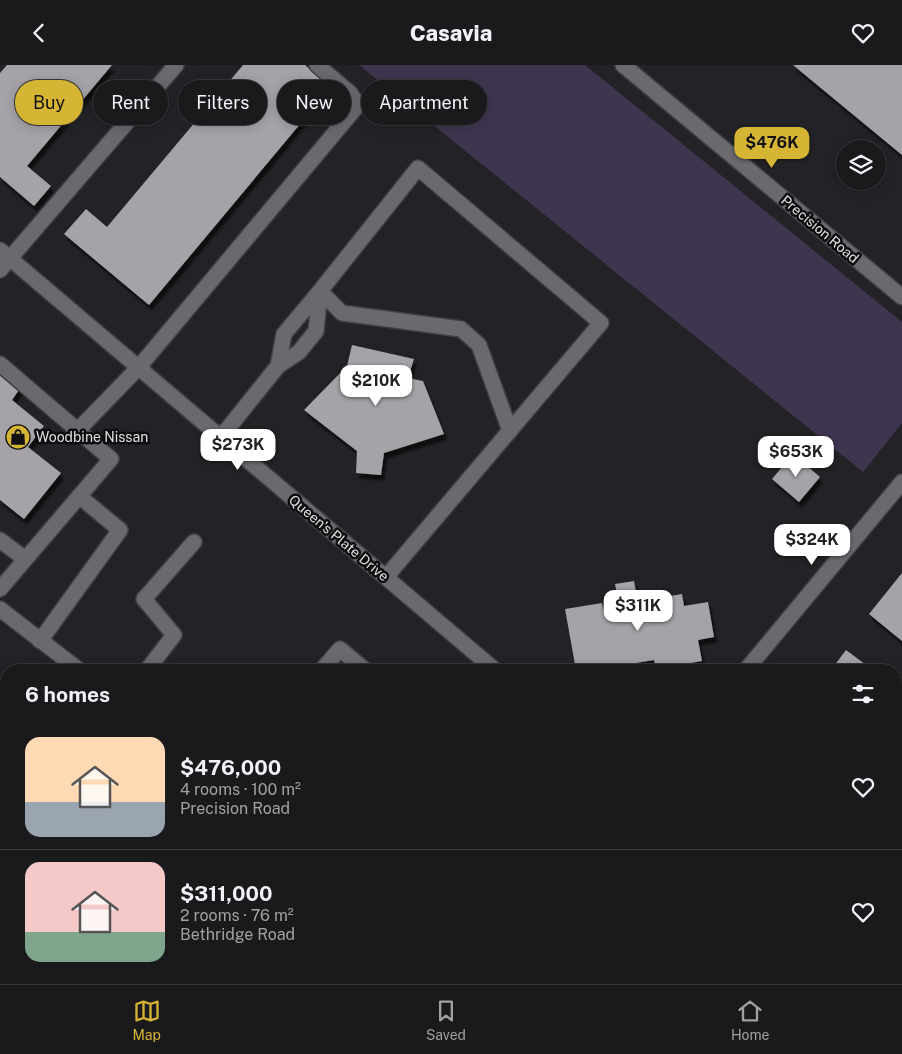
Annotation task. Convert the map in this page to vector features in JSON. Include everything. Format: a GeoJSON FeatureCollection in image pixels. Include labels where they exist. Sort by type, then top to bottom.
{"type":"FeatureCollection","features":[{"type":"Feature","properties":{"kind":"street"},"geometry":{"type":"LineString","coordinates":[[4,259],[176,65]]}},
{"type":"Feature","properties":{"kind":"street"},"geometry":{"type":"LineString","coordinates":[[78,430],[139,367],[358,105],[350,93],[317,65]]}},
{"type":"Feature","properties":{"kind":"street","name":"Precision Road"},"geometry":{"type":"LineString","coordinates":[[624,65],[902,297]]}},
{"type":"Feature","properties":{"kind":"street"},"geometry":{"type":"LineString","coordinates":[[278,366],[284,334],[418,168],[601,323],[386,577]]}},
{"type":"Feature","properties":{"kind":"street","name":"Queen's Plate Drive"},"geometry":{"type":"LineString","coordinates":[[4,259],[139,367],[489,664]]}},
{"type":"Feature","properties":{"kind":"street"},"geometry":{"type":"LineString","coordinates":[[221,437],[278,366],[299,352],[316,331],[320,291]]}},
{"type":"Feature","properties":{"kind":"street"},"geometry":{"type":"LineString","coordinates":[[320,291],[342,313],[461,329],[479,345],[510,431]]}},
{"type":"Feature","properties":{"kind":"street"},"geometry":{"type":"LineString","coordinates":[[0,364],[111,459],[0,589]]}},
{"type":"Feature","properties":{"kind":"street"},"geometry":{"type":"LineString","coordinates":[[751,664],[902,482]]}},
{"type":"Feature","properties":{"kind":"street"},"geometry":{"type":"LineString","coordinates":[[40,641],[120,529],[80,496]]}},
{"type":"Feature","properties":{"kind":"street"},"geometry":{"type":"LineString","coordinates":[[0,540],[25,559]]}},
{"type":"Feature","properties":{"kind":"street"},"geometry":{"type":"LineString","coordinates":[[151,664],[174,635],[144,599],[194,542]]}},
{"type":"Feature","properties":{"kind":"street"},"geometry":{"type":"LineString","coordinates":[[0,609],[71,664]]}},
{"type":"Feature","properties":{"kind":"street"},"geometry":{"type":"LineString","coordinates":[[327,664],[340,649],[358,664]]}},
{"type":"Feature","properties":{"kind":"shaded area"},"geometry":{"type":"Polygon","coordinates":[[[359,65],[585,65],[902,322],[902,423],[863,472],[433,125],[487,125],[487,80],[378,80],[359,65]]]}},
{"type":"Feature","properties":{"kind":"building"},"geometry":{"type":"Polygon","coordinates":[[[7,65],[112,65],[99,80],[93,80],[93,88],[83,99],[83,80],[15,80],[15,125],[62,125],[27,166],[51,186],[34,206],[0,177],[0,73],[7,65]]]}},
{"type":"Feature","properties":{"kind":"building"},"geometry":{"type":"Polygon","coordinates":[[[243,65],[305,65],[323,80],[277,80],[277,125],[299,125],[149,305],[64,234],[86,209],[107,227],[193,125],[267,125],[267,80],[230,80],[243,65]]]}},
{"type":"Feature","properties":{"kind":"building"},"geometry":{"type":"Polygon","coordinates":[[[793,65],[902,65],[902,155],[793,65]]]}},
{"type":"Feature","properties":{"kind":"building"},"geometry":{"type":"Polygon","coordinates":[[[352,345],[414,359],[408,378],[423,381],[444,434],[384,453],[381,475],[356,473],[357,451],[304,410],[347,366],[352,345]]]}},
{"type":"Feature","properties":{"kind":"building","name":"Woodbine Nissan"},"geometry":{"type":"Polygon","coordinates":[[[0,369],[21,387],[12,400],[44,426],[28,447],[61,473],[24,519],[0,500],[0,369]]]}},
{"type":"Feature","properties":{"kind":"building"},"geometry":{"type":"Polygon","coordinates":[[[793,454],[820,477],[799,502],[772,479],[793,454]]]}},
{"type":"Feature","properties":{"kind":"building"},"geometry":{"type":"Polygon","coordinates":[[[902,573],[902,641],[869,614],[902,573]]]}},
{"type":"Feature","properties":{"kind":"building"},"geometry":{"type":"Polygon","coordinates":[[[634,581],[639,609],[654,607],[652,599],[682,594],[684,606],[708,602],[714,637],[698,640],[702,661],[685,664],[655,664],[654,660],[630,664],[575,664],[565,609],[602,603],[604,613],[620,610],[615,584],[634,581]]]}},
{"type":"Feature","properties":{"kind":"building"},"geometry":{"type":"Polygon","coordinates":[[[846,650],[865,664],[836,664],[846,650]]]}},
{"type":"Feature","properties":{"kind":"place","name":"Woodbine Nissan"},"geometry":{"type":"Point","coordinates":[18,437]}}]}
